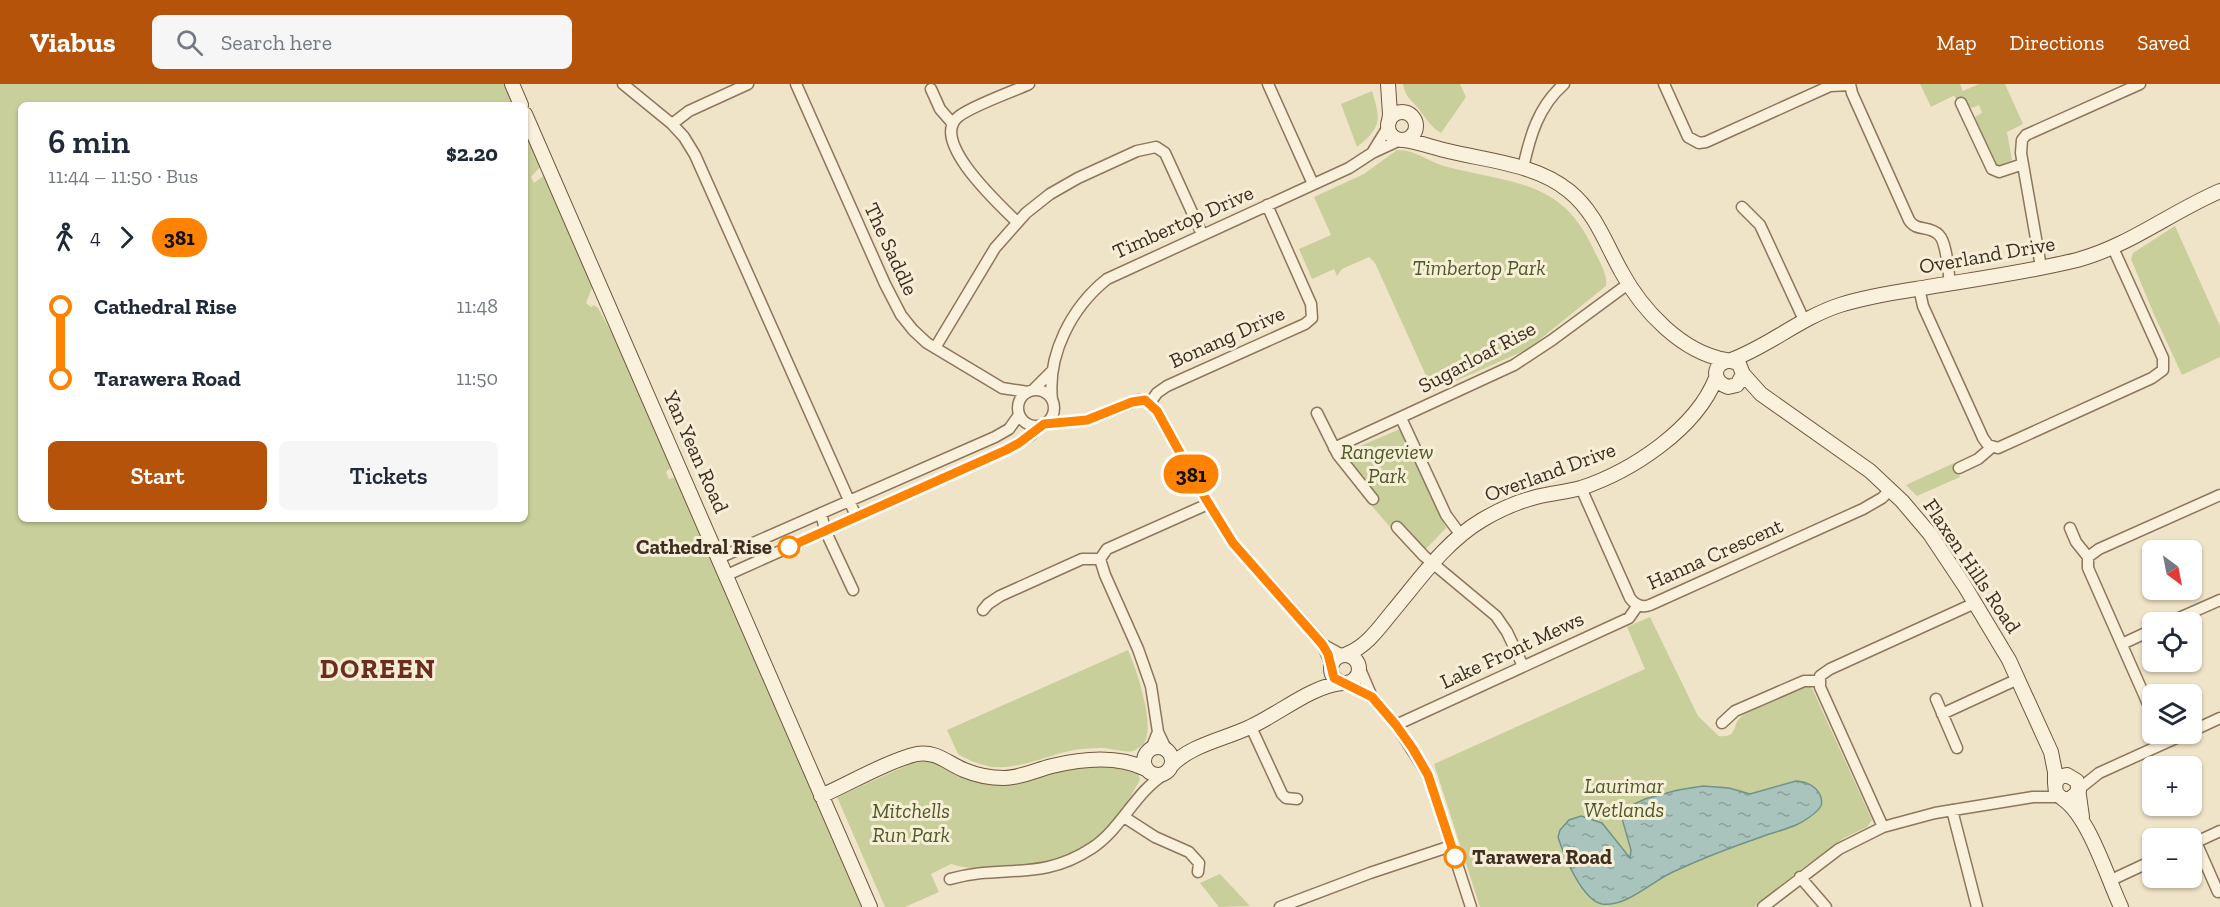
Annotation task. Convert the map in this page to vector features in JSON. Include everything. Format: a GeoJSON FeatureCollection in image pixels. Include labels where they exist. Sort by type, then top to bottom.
{"type":"FeatureCollection","features":[{"type":"Feature","properties":{"kind":"street"},"geometry":{"type":"LineString","coordinates":[[512,84],[520,102]]}},
{"type":"Feature","properties":{"kind":"street"},"geometry":{"type":"LineString","coordinates":[[623,84],[672,123],[684,136],[695,155],[856,516]]}},
{"type":"Feature","properties":{"kind":"street"},"geometry":{"type":"LineString","coordinates":[[672,123],[689,111],[748,84]]}},
{"type":"Feature","properties":{"kind":"street","name":"The Saddle"},"geometry":{"type":"LineString","coordinates":[[796,84],[893,301],[913,330],[935,348],[1002,388],[1030,391]]}},
{"type":"Feature","properties":{"kind":"street"},"geometry":{"type":"LineString","coordinates":[[1017,222],[969,172],[953,137],[953,124],[965,113],[1029,84]]}},
{"type":"Feature","properties":{"kind":"street"},"geometry":{"type":"LineString","coordinates":[[1268,84],[1313,184]]}},
{"type":"Feature","properties":{"kind":"street"},"geometry":{"type":"LineString","coordinates":[[1523,168],[1534,125],[1551,97],[1564,84]]}},
{"type":"Feature","properties":{"kind":"street"},"geometry":{"type":"LineString","coordinates":[[1664,84],[1688,137],[1699,143],[1706,142],[1830,86],[1850,84],[1912,225],[1933,231],[1942,240],[1950,283]]}},
{"type":"Feature","properties":{"kind":"street"},"geometry":{"type":"LineString","coordinates":[[2041,267],[2020,148],[2024,137],[2140,84]]}},
{"type":"Feature","properties":{"kind":"street"},"geometry":{"type":"LineString","coordinates":[[931,89],[939,109],[953,124]]}},
{"type":"Feature","properties":{"kind":"street"},"geometry":{"type":"LineString","coordinates":[[1388,89],[1404,113],[1411,116],[1416,127],[1437,148]]}},
{"type":"Feature","properties":{"kind":"street"},"geometry":{"type":"LineString","coordinates":[[1388,89],[1390,134],[1402,140],[1523,168],[1557,182],[1583,204],[1600,227],[1628,284],[1663,326],[1702,354],[1739,363],[1743,372],[1741,382],[1731,387],[1721,384],[1702,354]]}},
{"type":"Feature","properties":{"kind":"street"},"geometry":{"type":"LineString","coordinates":[[1961,103],[1992,169],[1999,172],[2023,164]]}},
{"type":"Feature","properties":{"kind":"street"},"geometry":{"type":"LineString","coordinates":[[1389,124],[1394,116],[1404,113]]}},
{"type":"Feature","properties":{"kind":"street","name":"Yan Yean Road"},"geometry":{"type":"LineString","coordinates":[[528,121],[870,907]]}},
{"type":"Feature","properties":{"kind":"street","name":"Timbertop Drive"},"geometry":{"type":"LineString","coordinates":[[1372,153],[1389,124]]}},
{"type":"Feature","properties":{"kind":"street"},"geometry":{"type":"LineString","coordinates":[[1402,140],[1411,137],[1416,127]]}},
{"type":"Feature","properties":{"kind":"street","name":"Timbertop Drive"},"geometry":{"type":"LineString","coordinates":[[1053,403],[1051,388],[1053,370],[1067,327],[1077,308],[1090,292],[1107,279],[1124,269],[1349,168],[1372,153],[1402,140]]}},
{"type":"Feature","properties":{"kind":"street"},"geometry":{"type":"LineString","coordinates":[[935,348],[986,262],[1017,222],[1039,202],[1078,178],[1137,151],[1156,147],[1161,149],[1169,159],[1202,234]]}},
{"type":"Feature","properties":{"kind":"street","name":"Overland Drive"},"geometry":{"type":"LineString","coordinates":[[1728,360],[1758,349],[1803,320],[1854,300],[2079,259],[2113,248],[2218,196]]}},
{"type":"Feature","properties":{"kind":"street","name":"Bonang Drive"},"geometry":{"type":"LineString","coordinates":[[1149,403],[1167,386],[1305,324],[1312,318],[1311,304],[1267,205]]}},
{"type":"Feature","properties":{"kind":"street"},"geometry":{"type":"LineString","coordinates":[[1742,207],[1760,225],[1803,320]]}},
{"type":"Feature","properties":{"kind":"street"},"geometry":{"type":"LineString","coordinates":[[1919,288],[1923,306],[1983,438],[1992,447],[1998,448],[2152,378],[2163,370],[2163,358],[2113,248]]}},
{"type":"Feature","properties":{"kind":"street","name":"Sugarloaf Rise"},"geometry":{"type":"LineString","coordinates":[[1334,448],[1514,365],[1628,284]]}},
{"type":"Feature","properties":{"kind":"street","name":"Overland Drive"},"geometry":{"type":"LineString","coordinates":[[1743,372],[1748,360],[1758,349]]}},
{"type":"Feature","properties":{"kind":"street"},"geometry":{"type":"LineString","coordinates":[[1716,377],[1718,366],[1728,360]]}},
{"type":"Feature","properties":{"kind":"street","name":"Timbertop Drive"},"geometry":{"type":"LineString","coordinates":[[1030,391],[1053,370]]}},
{"type":"Feature","properties":{"kind":"street","name":"Flaxen Hills Road"},"geometry":{"type":"LineString","coordinates":[[1743,372],[1761,394],[1851,456],[1891,489],[1930,534],[1995,635],[2018,679],[2050,752],[2058,791]]}},
{"type":"Feature","properties":{"kind":"street","name":"Overland Drive"},"geometry":{"type":"LineString","coordinates":[[1316,690],[1338,661],[1369,641],[1460,534],[1500,509],[1537,497],[1581,488],[1606,478],[1637,461],[1679,429],[1703,403],[1716,377]]}},
{"type":"Feature","properties":{"kind":"street","name":"Overland Drive"},"geometry":{"type":"LineString","coordinates":[[1703,403],[1731,387]]}},
{"type":"Feature","properties":{"kind":"street","name":"Flaxen Hills Road"},"geometry":{"type":"LineString","coordinates":[[1731,387],[1761,394]]}},
{"type":"Feature","properties":{"kind":"street","name":"The Saddle"},"geometry":{"type":"LineString","coordinates":[[1002,388],[1019,413]]}},
{"type":"Feature","properties":{"kind":"street"},"geometry":{"type":"LineString","coordinates":[[719,558],[1003,432],[1013,425],[1019,413],[1019,400],[1030,391],[1044,392],[1053,403],[1076,422]]}},
{"type":"Feature","properties":{"kind":"street"},"geometry":{"type":"LineString","coordinates":[[1019,413],[1026,423],[1043,425],[1095,418],[1139,400],[1149,403],[1160,415],[1208,504],[1238,549],[1338,661]]}},
{"type":"Feature","properties":{"kind":"street"},"geometry":{"type":"LineString","coordinates":[[727,575],[1006,450],[1019,443],[1052,417],[1053,403]]}},
{"type":"Feature","properties":{"kind":"street"},"geometry":{"type":"LineString","coordinates":[[1317,413],[1334,448],[1373,499]]}},
{"type":"Feature","properties":{"kind":"street"},"geometry":{"type":"LineString","coordinates":[[1401,418],[1443,509],[1460,534]]}},
{"type":"Feature","properties":{"kind":"street"},"geometry":{"type":"LineString","coordinates":[[1959,468],[1978,459],[1992,447]]}},
{"type":"Feature","properties":{"kind":"street","name":"Hanna Crescent"},"geometry":{"type":"LineString","coordinates":[[1581,488],[1630,598],[1638,605],[1650,605],[1863,509],[1882,498],[1891,489]]}},
{"type":"Feature","properties":{"kind":"street"},"geometry":{"type":"LineString","coordinates":[[2088,557],[2098,549],[2220,495]]}},
{"type":"Feature","properties":{"kind":"street"},"geometry":{"type":"LineString","coordinates":[[1100,559],[1107,549],[1208,504]]}},
{"type":"Feature","properties":{"kind":"street"},"geometry":{"type":"LineString","coordinates":[[821,513],[825,530],[853,590]]}},
{"type":"Feature","properties":{"kind":"street"},"geometry":{"type":"LineString","coordinates":[[1398,527],[1433,563],[1496,616],[1508,632],[1523,666]]}},
{"type":"Feature","properties":{"kind":"street"},"geometry":{"type":"LineString","coordinates":[[2070,528],[2076,542],[2088,557],[2088,568],[2142,689]]}},
{"type":"Feature","properties":{"kind":"street"},"geometry":{"type":"LineString","coordinates":[[983,610],[994,599],[1010,591],[1082,560],[1100,559]]}},
{"type":"Feature","properties":{"kind":"street"},"geometry":{"type":"LineString","coordinates":[[950,879],[966,875],[1037,871],[1057,866],[1091,848],[1106,837],[1144,791],[1168,770],[1172,758],[1158,732],[1146,669],[1100,559]]}},
{"type":"Feature","properties":{"kind":"street"},"geometry":{"type":"LineString","coordinates":[[2193,612],[2220,600]]}},
{"type":"Feature","properties":{"kind":"street"},"geometry":{"type":"LineString","coordinates":[[1883,827],[1819,681],[1823,673],[1830,669],[1975,603]]}},
{"type":"Feature","properties":{"kind":"street","name":"Lake Front Mews"},"geometry":{"type":"LineString","coordinates":[[1396,725],[1629,618],[1635,613],[1638,605]]}},
{"type":"Feature","properties":{"kind":"street"},"geometry":{"type":"LineString","coordinates":[[2122,644],[2142,635]]}},
{"type":"Feature","properties":{"kind":"street","name":"Overland Drive"},"geometry":{"type":"LineString","coordinates":[[1360,668],[1369,641]]}},
{"type":"Feature","properties":{"kind":"street"},"geometry":{"type":"LineString","coordinates":[[1338,661],[1355,658],[1372,697],[1396,725],[1428,775],[1471,907]]}},
{"type":"Feature","properties":{"kind":"street"},"geometry":{"type":"LineString","coordinates":[[1338,661],[1334,678],[1372,697]]}},
{"type":"Feature","properties":{"kind":"street"},"geometry":{"type":"LineString","coordinates":[[1344,683],[1354,681],[1360,668]]}},
{"type":"Feature","properties":{"kind":"street"},"geometry":{"type":"LineString","coordinates":[[1942,714],[2018,679]]}},
{"type":"Feature","properties":{"kind":"street"},"geometry":{"type":"LineString","coordinates":[[1722,723],[1736,711],[1804,681],[1819,681]]}},
{"type":"Feature","properties":{"kind":"street","name":"Overland Drive"},"geometry":{"type":"LineString","coordinates":[[1168,770],[1177,760],[1194,750],[1251,727],[1316,690],[1344,683]]}},
{"type":"Feature","properties":{"kind":"street"},"geometry":{"type":"LineString","coordinates":[[1936,699],[1957,748]]}},
{"type":"Feature","properties":{"kind":"street"},"geometry":{"type":"LineString","coordinates":[[2202,726],[2220,718]]}},
{"type":"Feature","properties":{"kind":"street"},"geometry":{"type":"LineString","coordinates":[[1251,727],[1282,794],[1286,798],[1297,799]]}},
{"type":"Feature","properties":{"kind":"street"},"geometry":{"type":"LineString","coordinates":[[1144,791],[1147,770],[1144,760],[1158,732]]}},
{"type":"Feature","properties":{"kind":"street"},"geometry":{"type":"LineString","coordinates":[[2076,783],[2153,744]]}},
{"type":"Feature","properties":{"kind":"street"},"geometry":{"type":"LineString","coordinates":[[1127,762],[1161,747],[1167,750]]}},
{"type":"Feature","properties":{"kind":"street","name":"Overland Drive"},"geometry":{"type":"LineString","coordinates":[[1167,750],[1177,752],[1194,750]]}},
{"type":"Feature","properties":{"kind":"street","name":"Flaxen Hills Road"},"geometry":{"type":"LineString","coordinates":[[2050,752],[2076,783]]}},
{"type":"Feature","properties":{"kind":"street"},"geometry":{"type":"LineString","coordinates":[[821,796],[901,760],[926,753],[938,755],[976,774],[1003,778],[1092,760],[1127,762],[1156,775],[1168,770]]}},
{"type":"Feature","properties":{"kind":"street"},"geometry":{"type":"LineString","coordinates":[[2058,791],[2063,775],[2076,783],[2083,821],[2121,907]]}},
{"type":"Feature","properties":{"kind":"street"},"geometry":{"type":"LineString","coordinates":[[1763,907],[1839,849],[1883,827],[1910,818],[2058,791],[2074,797],[2076,783]]}},
{"type":"Feature","properties":{"kind":"street"},"geometry":{"type":"LineString","coordinates":[[2058,791],[2083,821]]}},
{"type":"Feature","properties":{"kind":"street"},"geometry":{"type":"LineString","coordinates":[[1952,810],[1977,907]]}},
{"type":"Feature","properties":{"kind":"street"},"geometry":{"type":"LineString","coordinates":[[1124,817],[1155,837],[1192,854],[1199,863],[1197,872]]}},
{"type":"Feature","properties":{"kind":"street"},"geometry":{"type":"LineString","coordinates":[[2202,839],[2220,831]]}},
{"type":"Feature","properties":{"kind":"street"},"geometry":{"type":"LineString","coordinates":[[1280,907],[1451,846]]}},
{"type":"Feature","properties":{"kind":"street"},"geometry":{"type":"LineString","coordinates":[[2202,859],[2218,892]]}},
{"type":"Feature","properties":{"kind":"street"},"geometry":{"type":"LineString","coordinates":[[2109,881],[2142,866]]}},
{"type":"Feature","properties":{"kind":"street"},"geometry":{"type":"LineString","coordinates":[[1800,877],[1826,907]]}},
{"type":"Feature","properties":{"kind":"green space"},"geometry":{"type":"Polygon","coordinates":[[[0,84],[508,84],[516,102],[18,102],[18,522],[528,522],[528,131],[542,165],[531,177],[534,183],[546,174],[593,285],[586,303],[598,308],[622,351],[672,467],[666,472],[669,479],[676,477],[863,907],[0,907],[0,84]]]}},
{"type":"Feature","properties":{"kind":"green space"},"geometry":{"type":"Polygon","coordinates":[[[1403,84],[1460,84],[1466,97],[1441,133],[1432,126],[1408,97],[1403,84]]]}},
{"type":"Feature","properties":{"kind":"green space"},"geometry":{"type":"Polygon","coordinates":[[[1920,84],[1960,84],[1963,91],[1979,84],[2005,84],[2023,124],[2007,132],[2012,160],[2000,165],[1995,164],[1975,117],[1982,113],[1979,105],[1972,108],[1953,96],[1931,107],[1920,84]]]}},
{"type":"Feature","properties":{"kind":"green space"},"geometry":{"type":"Polygon","coordinates":[[[1372,91],[1377,109],[1377,122],[1371,134],[1357,147],[1341,104],[1372,91]]]}},
{"type":"Feature","properties":{"kind":"green space","name":"Timbertop Park"},"geometry":{"type":"Polygon","coordinates":[[[1397,150],[1416,154],[1448,167],[1514,182],[1550,197],[1566,209],[1580,225],[1606,276],[1606,286],[1528,349],[1433,391],[1375,263],[1369,257],[1342,269],[1337,276],[1334,269],[1312,279],[1299,249],[1331,235],[1314,197],[1364,174],[1397,150]]]}},
{"type":"Feature","properties":{"kind":"green space"},"geometry":{"type":"Polygon","coordinates":[[[2175,226],[2220,326],[2220,357],[2182,375],[2131,259],[2133,253],[2175,226]]]}},
{"type":"Feature","properties":{"kind":"green space","name":"Rangeview Park"},"geometry":{"type":"Polygon","coordinates":[[[1400,429],[1446,528],[1424,551],[1400,523],[1391,528],[1371,505],[1379,498],[1345,457],[1346,452],[1400,429]]]}},
{"type":"Feature","properties":{"kind":"green space"},"geometry":{"type":"Polygon","coordinates":[[[1954,463],[1960,477],[1917,496],[1906,485],[1954,463]]]}},
{"type":"Feature","properties":{"kind":"green space","name":"Laurimar Wetlands"},"geometry":{"type":"Polygon","coordinates":[[[1650,617],[1698,716],[1719,736],[1732,733],[1738,720],[1753,710],[1811,686],[1872,820],[1867,827],[1844,838],[1754,907],[1480,907],[1434,764],[1645,669],[1627,627],[1650,617]]]}},
{"type":"Feature","properties":{"kind":"green space","name":"Mitchells Run Park"},"geometry":{"type":"Polygon","coordinates":[[[1128,650],[1144,697],[1148,724],[1144,743],[1137,749],[1127,752],[1105,748],[1082,749],[1004,767],[983,765],[958,754],[947,730],[1128,650]]]}},
{"type":"Feature","properties":{"kind":"green space","name":"Mitchells Run Park"},"geometry":{"type":"Polygon","coordinates":[[[936,759],[967,777],[1092,765],[1136,766],[1140,780],[1114,819],[1100,834],[1068,854],[1049,861],[1027,865],[970,868],[951,864],[931,874],[939,892],[905,907],[885,907],[837,797],[910,764],[936,759]]]}},
{"type":"Feature","properties":{"kind":"green space"},"geometry":{"type":"Polygon","coordinates":[[[1220,874],[1250,906],[1219,907],[1200,883],[1220,874]]]}},
{"type":"Feature","properties":{"kind":"water"},"geometry":{"type":"Polygon","coordinates":[[[1796,781],[1814,787],[1821,799],[1819,809],[1806,820],[1686,866],[1631,897],[1612,904],[1602,904],[1588,895],[1569,865],[1558,837],[1560,830],[1569,820],[1581,816],[1602,823],[1630,858],[1631,850],[1621,815],[1626,808],[1645,799],[1703,786],[1729,788],[1750,794],[1796,781]]]}},
{"type":"Feature","properties":{"kind":"bus line","name":"381"},"geometry":{"type":"LineString","coordinates":[[789,547],[1006,450],[1019,443],[1041,425],[1050,422],[1087,420],[1132,402],[1145,400],[1157,411],[1233,543],[1322,644],[1328,654],[1334,678],[1372,697],[1413,749],[1428,775],[1455,857]]}},
{"type":"Feature","properties":{"kind":"place","name":"Cathedral Rise"},"geometry":{"type":"Point","coordinates":[789,547]}},
{"type":"Feature","properties":{"kind":"place","name":"Tarawera Road"},"geometry":{"type":"Point","coordinates":[1455,857]}},
{"type":"Feature","properties":{"kind":"district","name":"DOREEN"},"geometry":{"type":"Point","coordinates":[378,669]}}]}
